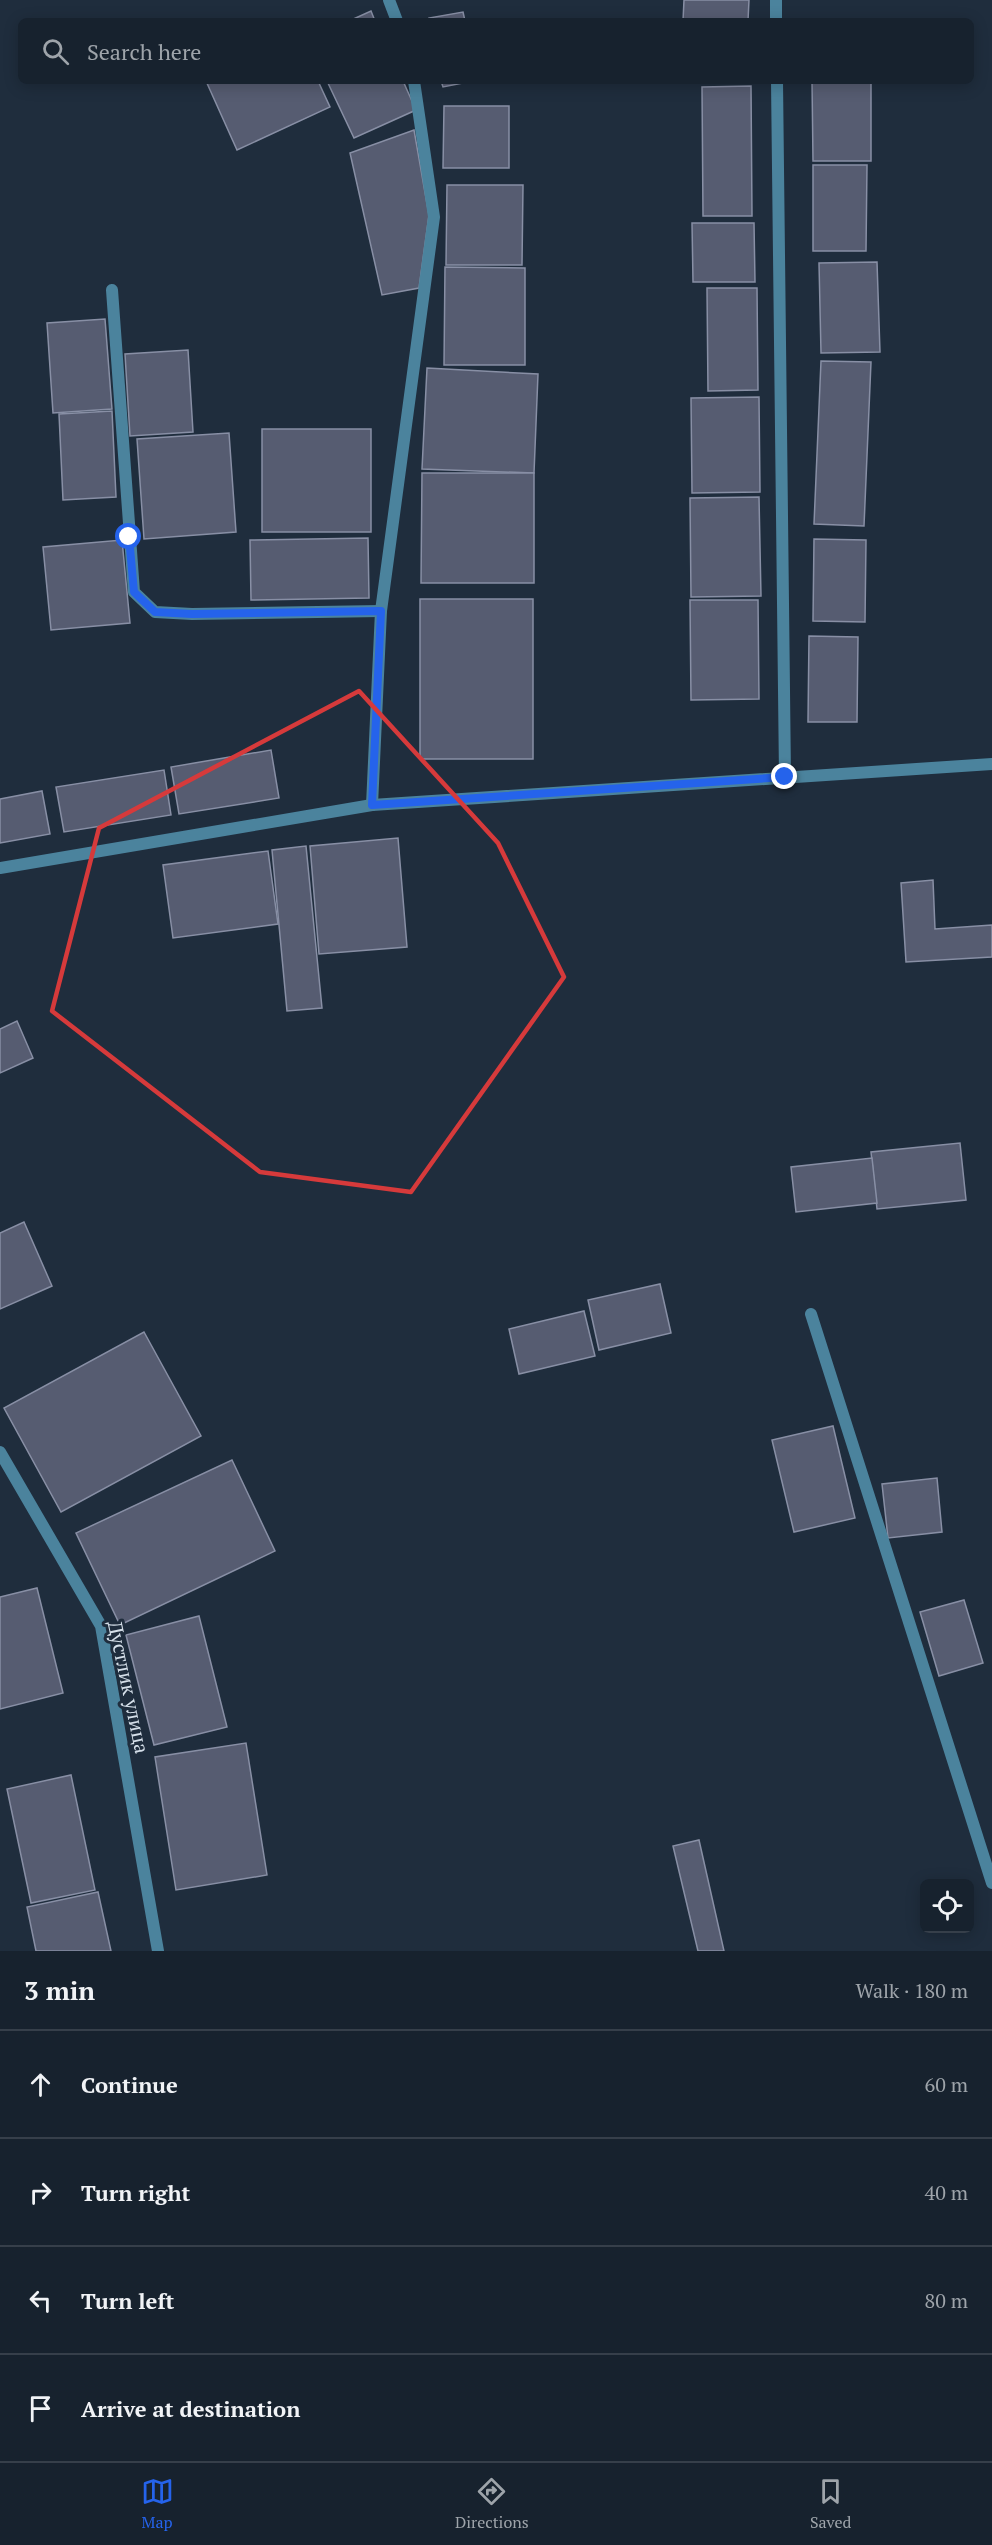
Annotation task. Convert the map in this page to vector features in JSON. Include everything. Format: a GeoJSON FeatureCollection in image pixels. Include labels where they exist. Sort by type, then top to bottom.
{"type":"FeatureCollection","features":[{"type":"Feature","properties":{"kind":"street"},"geometry":{"type":"LineString","coordinates":[[389,0],[396,18]]}},
{"type":"Feature","properties":{"kind":"street"},"geometry":{"type":"LineString","coordinates":[[776,0],[776,18]]}},
{"type":"Feature","properties":{"kind":"street"},"geometry":{"type":"LineString","coordinates":[[372,805],[381,611],[434,217],[414,84]]}},
{"type":"Feature","properties":{"kind":"street"},"geometry":{"type":"LineString","coordinates":[[777,84],[785,777]]}},
{"type":"Feature","properties":{"kind":"street"},"geometry":{"type":"LineString","coordinates":[[112,290],[134,592],[155,612],[192,614],[381,611]]}},
{"type":"Feature","properties":{"kind":"street"},"geometry":{"type":"LineString","coordinates":[[0,868],[372,805],[992,764]]}},
{"type":"Feature","properties":{"kind":"street"},"geometry":{"type":"LineString","coordinates":[[811,1314],[992,1883]]}},
{"type":"Feature","properties":{"kind":"street","name":"Дустлик улица"},"geometry":{"type":"LineString","coordinates":[[0,1452],[101,1626],[158,1951]]}},
{"type":"Feature","properties":{"kind":"highlighted area"},"geometry":{"type":"Polygon","coordinates":[[[359,691],[498,843],[564,977],[411,1192],[260,1172],[52,1011],[99,828],[359,691]]]}},
{"type":"Feature","properties":{"kind":"building"},"geometry":{"type":"Polygon","coordinates":[[[684,0],[749,0],[748,18],[683,18],[684,0]]]}},
{"type":"Feature","properties":{"kind":"building"},"geometry":{"type":"Polygon","coordinates":[[[371,11],[374,18],[356,18],[371,11]]]}},
{"type":"Feature","properties":{"kind":"building"},"geometry":{"type":"Polygon","coordinates":[[[463,12],[464,18],[429,18],[463,12]]]}},
{"type":"Feature","properties":{"kind":"building"},"geometry":{"type":"Polygon","coordinates":[[[207,84],[319,84],[330,107],[237,150],[207,84]]]}},
{"type":"Feature","properties":{"kind":"building"},"geometry":{"type":"Polygon","coordinates":[[[328,84],[404,84],[416,110],[354,138],[328,84]]]}},
{"type":"Feature","properties":{"kind":"building"},"geometry":{"type":"Polygon","coordinates":[[[442,84],[458,84],[443,87],[442,84]]]}},
{"type":"Feature","properties":{"kind":"building"},"geometry":{"type":"Polygon","coordinates":[[[812,84],[871,84],[871,161],[813,161],[812,84]]]}},
{"type":"Feature","properties":{"kind":"building"},"geometry":{"type":"Polygon","coordinates":[[[751,86],[752,216],[703,216],[702,87],[751,86]]]}},
{"type":"Feature","properties":{"kind":"building"},"geometry":{"type":"Polygon","coordinates":[[[444,106],[509,106],[509,168],[443,168],[444,106]]]}},
{"type":"Feature","properties":{"kind":"building"},"geometry":{"type":"Polygon","coordinates":[[[414,130],[429,215],[419,288],[382,295],[350,153],[414,130]]]}},
{"type":"Feature","properties":{"kind":"building"},"geometry":{"type":"Polygon","coordinates":[[[813,165],[867,165],[866,251],[813,251],[813,165]]]}},
{"type":"Feature","properties":{"kind":"building"},"geometry":{"type":"Polygon","coordinates":[[[447,185],[523,185],[522,265],[446,265],[447,185]]]}},
{"type":"Feature","properties":{"kind":"building"},"geometry":{"type":"Polygon","coordinates":[[[692,223],[754,223],[755,282],[693,282],[692,223]]]}},
{"type":"Feature","properties":{"kind":"building"},"geometry":{"type":"Polygon","coordinates":[[[877,262],[880,352],[821,353],[819,263],[877,262]]]}},
{"type":"Feature","properties":{"kind":"building"},"geometry":{"type":"Polygon","coordinates":[[[445,267],[525,268],[525,365],[444,365],[445,267]]]}},
{"type":"Feature","properties":{"kind":"building"},"geometry":{"type":"Polygon","coordinates":[[[707,288],[757,288],[758,390],[708,391],[707,288]]]}},
{"type":"Feature","properties":{"kind":"building"},"geometry":{"type":"Polygon","coordinates":[[[105,319],[112,409],[53,413],[47,323],[105,319]]]}},
{"type":"Feature","properties":{"kind":"building"},"geometry":{"type":"Polygon","coordinates":[[[188,350],[193,432],[130,436],[125,354],[188,350]]]}},
{"type":"Feature","properties":{"kind":"building"},"geometry":{"type":"Polygon","coordinates":[[[821,361],[871,362],[864,526],[814,524],[821,361]]]}},
{"type":"Feature","properties":{"kind":"building"},"geometry":{"type":"Polygon","coordinates":[[[427,368],[538,374],[534,473],[422,469],[427,368]]]}},
{"type":"Feature","properties":{"kind":"building"},"geometry":{"type":"Polygon","coordinates":[[[759,397],[760,492],[692,493],[691,398],[759,397]]]}},
{"type":"Feature","properties":{"kind":"building"},"geometry":{"type":"Polygon","coordinates":[[[112,411],[116,497],[63,500],[59,414],[112,411]]]}},
{"type":"Feature","properties":{"kind":"building"},"geometry":{"type":"Polygon","coordinates":[[[262,429],[371,429],[371,532],[262,532],[262,429]]]}},
{"type":"Feature","properties":{"kind":"building"},"geometry":{"type":"Polygon","coordinates":[[[229,433],[236,532],[144,539],[137,439],[229,433]]]}},
{"type":"Feature","properties":{"kind":"building"},"geometry":{"type":"Polygon","coordinates":[[[422,473],[534,473],[534,583],[421,583],[422,473]]]}},
{"type":"Feature","properties":{"kind":"building"},"geometry":{"type":"Polygon","coordinates":[[[759,497],[761,596],[691,597],[690,498],[759,497]]]}},
{"type":"Feature","properties":{"kind":"building"},"geometry":{"type":"Polygon","coordinates":[[[368,538],[369,598],[251,600],[250,540],[368,538]]]}},
{"type":"Feature","properties":{"kind":"building"},"geometry":{"type":"Polygon","coordinates":[[[814,539],[866,540],[865,622],[813,621],[814,539]]]}},
{"type":"Feature","properties":{"kind":"building"},"geometry":{"type":"Polygon","coordinates":[[[122,540],[130,623],[51,630],[43,547],[122,540]]]}},
{"type":"Feature","properties":{"kind":"building"},"geometry":{"type":"Polygon","coordinates":[[[420,599],[533,599],[533,759],[420,759],[420,599]]]}},
{"type":"Feature","properties":{"kind":"building"},"geometry":{"type":"Polygon","coordinates":[[[690,600],[758,600],[759,699],[691,700],[690,600]]]}},
{"type":"Feature","properties":{"kind":"building"},"geometry":{"type":"Polygon","coordinates":[[[809,636],[858,637],[857,722],[808,722],[809,636]]]}},
{"type":"Feature","properties":{"kind":"building"},"geometry":{"type":"Polygon","coordinates":[[[271,750],[279,798],[179,814],[171,767],[271,750]]]}},
{"type":"Feature","properties":{"kind":"building"},"geometry":{"type":"Polygon","coordinates":[[[164,770],[171,815],[64,832],[56,787],[164,770]]]}},
{"type":"Feature","properties":{"kind":"building"},"geometry":{"type":"Polygon","coordinates":[[[42,791],[50,834],[0,843],[0,799],[42,791]]]}},
{"type":"Feature","properties":{"kind":"building"},"geometry":{"type":"Polygon","coordinates":[[[398,838],[407,947],[319,954],[310,846],[398,838]]]}},
{"type":"Feature","properties":{"kind":"building"},"geometry":{"type":"Polygon","coordinates":[[[306,846],[322,1008],[287,1011],[272,850],[306,846]]]}},
{"type":"Feature","properties":{"kind":"building"},"geometry":{"type":"Polygon","coordinates":[[[268,851],[278,924],[173,938],[163,865],[268,851]]]}},
{"type":"Feature","properties":{"kind":"building"},"geometry":{"type":"Polygon","coordinates":[[[933,880],[935,929],[992,925],[992,957],[906,962],[901,883],[933,880]]]}},
{"type":"Feature","properties":{"kind":"building"},"geometry":{"type":"Polygon","coordinates":[[[17,1021],[33,1058],[0,1073],[0,1029],[17,1021]]]}},
{"type":"Feature","properties":{"kind":"building"},"geometry":{"type":"Polygon","coordinates":[[[960,1143],[966,1200],[877,1209],[871,1152],[960,1143]]]}},
{"type":"Feature","properties":{"kind":"building"},"geometry":{"type":"Polygon","coordinates":[[[872,1158],[877,1203],[796,1212],[791,1167],[872,1158]]]}},
{"type":"Feature","properties":{"kind":"building"},"geometry":{"type":"Polygon","coordinates":[[[24,1222],[52,1286],[0,1309],[0,1233],[24,1222]]]}},
{"type":"Feature","properties":{"kind":"building"},"geometry":{"type":"Polygon","coordinates":[[[660,1284],[671,1333],[599,1350],[588,1300],[660,1284]]]}},
{"type":"Feature","properties":{"kind":"building"},"geometry":{"type":"Polygon","coordinates":[[[584,1311],[595,1356],[519,1374],[509,1329],[584,1311]]]}},
{"type":"Feature","properties":{"kind":"building"},"geometry":{"type":"Polygon","coordinates":[[[144,1332],[201,1436],[61,1512],[4,1408],[144,1332]]]}},
{"type":"Feature","properties":{"kind":"building"},"geometry":{"type":"Polygon","coordinates":[[[833,1426],[855,1518],[794,1532],[772,1440],[833,1426]]]}},
{"type":"Feature","properties":{"kind":"building"},"geometry":{"type":"Polygon","coordinates":[[[232,1460],[275,1551],[120,1625],[76,1533],[232,1460]]]}},
{"type":"Feature","properties":{"kind":"building"},"geometry":{"type":"Polygon","coordinates":[[[937,1478],[942,1532],[888,1538],[882,1484],[937,1478]]]}},
{"type":"Feature","properties":{"kind":"building"},"geometry":{"type":"Polygon","coordinates":[[[37,1588],[63,1693],[0,1709],[0,1597],[37,1588]]]}},
{"type":"Feature","properties":{"kind":"building"},"geometry":{"type":"Polygon","coordinates":[[[964,1600],[983,1663],[939,1676],[920,1612],[964,1600]]]}},
{"type":"Feature","properties":{"kind":"building"},"geometry":{"type":"Polygon","coordinates":[[[199,1616],[227,1727],[154,1745],[126,1635],[199,1616]]]}},
{"type":"Feature","properties":{"kind":"building"},"geometry":{"type":"Polygon","coordinates":[[[246,1743],[267,1875],[176,1890],[155,1757],[246,1743]]]}},
{"type":"Feature","properties":{"kind":"building"},"geometry":{"type":"Polygon","coordinates":[[[71,1775],[95,1890],[31,1903],[7,1789],[71,1775]]]}},
{"type":"Feature","properties":{"kind":"building"},"geometry":{"type":"Polygon","coordinates":[[[699,1840],[724,1951],[698,1951],[673,1846],[699,1840]]]}},
{"type":"Feature","properties":{"kind":"building"},"geometry":{"type":"Polygon","coordinates":[[[98,1892],[111,1951],[36,1951],[27,1907],[98,1892]]]}},
{"type":"Feature","properties":{"kind":"route"},"geometry":{"type":"LineString","coordinates":[[129,537],[134,592],[155,612],[192,614],[381,611],[372,805],[785,777]]}}]}
